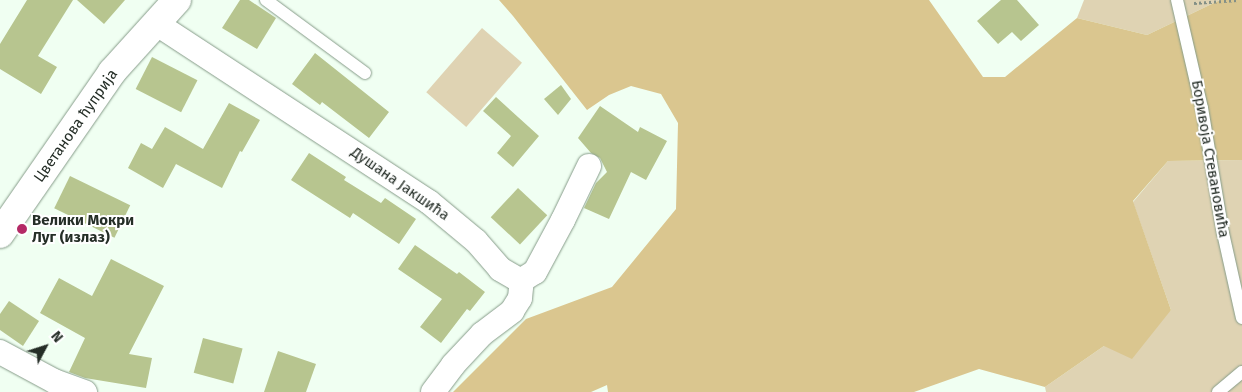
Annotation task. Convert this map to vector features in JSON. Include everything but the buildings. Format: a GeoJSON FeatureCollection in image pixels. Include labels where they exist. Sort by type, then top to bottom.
{"type":"FeatureCollection","features":[{"type":"Feature","properties":{"kind":"street","name":"Цветанова ћуприја"},"geometry":{"type":"LineString","coordinates":[[0,234],[101,87],[157,24],[174,1]]}},
{"type":"Feature","properties":{"kind":"street","name":"Душана Јакшића"},"geometry":{"type":"LineString","coordinates":[[157,24],[407,186],[466,231],[500,269],[509,276],[522,280]]}},
{"type":"Feature","properties":{"kind":"street"},"geometry":{"type":"LineString","coordinates":[[432,392],[453,365],[482,334],[512,311],[520,298],[522,280],[534,272],[563,220],[589,166]]}},
{"type":"Feature","properties":{"kind":"street"},"geometry":{"type":"LineString","coordinates":[[0,352],[38,374],[79,392]]}},
{"type":"Feature","properties":{"kind":"lane"},"geometry":{"type":"LineString","coordinates":[[266,0],[365,73]]}},
{"type":"Feature","properties":{"kind":"lane","name":"Боривоја Стевановића"},"geometry":{"type":"LineString","coordinates":[[1178,2],[1202,108],[1224,233],[1242,318]]}},
{"type":"Feature","properties":{"kind":"lane"},"geometry":{"type":"LineString","coordinates":[[1218,392],[1242,372]]}},
{"type":"Feature","properties":{"kind":"path"},"geometry":{"type":"LineString","coordinates":[[1178,2],[1238,0]]}},
{"type":"Feature","properties":{"kind":"shaded area"},"geometry":{"type":"Polygon","coordinates":[[[499,0],[929,0],[983,77],[1005,77],[1077,18],[1147,35],[1220,0],[1242,0],[1242,160],[1168,161],[1133,201],[1171,310],[1132,359],[1104,346],[1045,387],[979,369],[914,392],[608,392],[607,385],[591,392],[453,392],[526,319],[612,287],[676,209],[678,123],[661,94],[631,86],[609,95],[587,110],[499,0]]]}},
{"type":"Feature","properties":{"kind":"shaded area"},"geometry":{"type":"Polygon","coordinates":[[[1084,0],[1220,0],[1147,35],[1077,18],[1084,0]]]}},
{"type":"Feature","properties":{"kind":"shaded area"},"geometry":{"type":"Polygon","coordinates":[[[482,28],[522,63],[466,127],[426,92],[482,28]]]}},
{"type":"Feature","properties":{"kind":"shaded area"},"geometry":{"type":"Polygon","coordinates":[[[1242,160],[1242,392],[1046,392],[1045,387],[1104,346],[1171,310],[1133,202],[1168,161],[1242,160]]]}},
{"type":"Feature","properties":{"kind":"place","name":"Велики Мокри Луг (излаз)"},"geometry":{"type":"Point","coordinates":[22,229]}}]}
